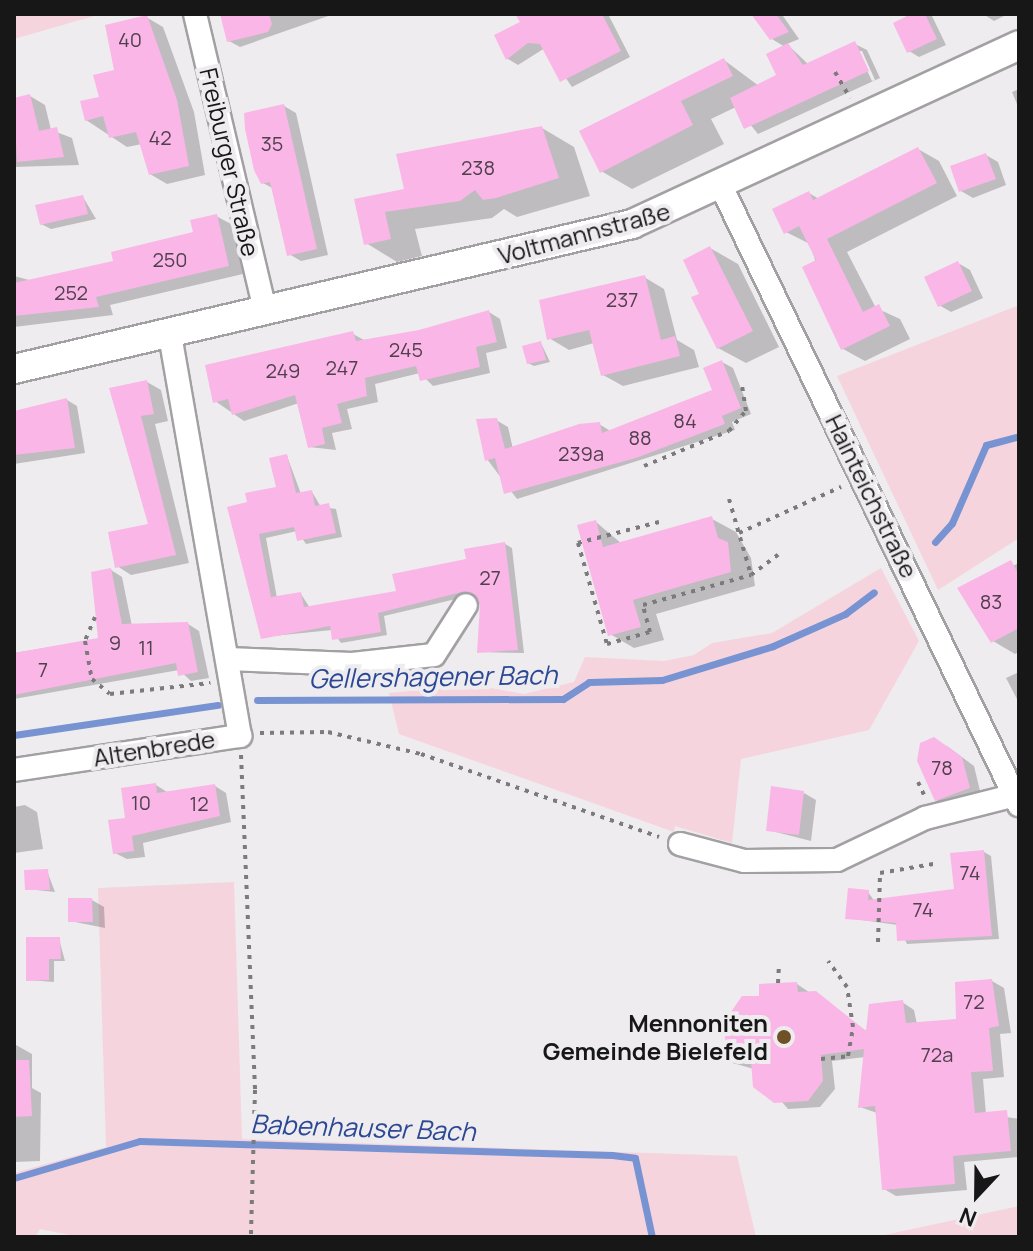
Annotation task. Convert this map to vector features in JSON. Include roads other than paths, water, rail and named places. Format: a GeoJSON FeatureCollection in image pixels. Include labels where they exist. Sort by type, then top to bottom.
{"type":"FeatureCollection","features":[{"type":"Feature","properties":{"kind":"street","name":"Freiburger Straße"},"geometry":{"type":"LineString","coordinates":[[195,14],[265,310]]}},
{"type":"Feature","properties":{"kind":"street","name":"Voltmannstraße"},"geometry":{"type":"LineString","coordinates":[[14,369],[575,241],[722,188],[1019,45]]}},
{"type":"Feature","properties":{"kind":"street","name":"Hainteichstraße"},"geometry":{"type":"LineString","coordinates":[[722,188],[1018,798]]}},
{"type":"Feature","properties":{"kind":"street"},"geometry":{"type":"LineString","coordinates":[[170,334],[230,670],[352,664],[434,655],[466,605]]}},
{"type":"Feature","properties":{"kind":"street","name":"Altenbrede"},"geometry":{"type":"LineString","coordinates":[[14,770],[240,736],[230,670]]}},
{"type":"Feature","properties":{"kind":"street"},"geometry":{"type":"LineString","coordinates":[[680,844],[744,861],[837,860],[925,818],[1018,798]]}},
{"type":"Feature","properties":{"kind":"waterway","name":"Gellershagener Bach"},"geometry":{"type":"LineString","coordinates":[[935,542],[952,523],[986,445],[1019,436]]}},
{"type":"Feature","properties":{"kind":"waterway","name":"Gellershagener Bach"},"geometry":{"type":"LineString","coordinates":[[257,700],[563,699],[589,682],[662,680],[773,646],[845,614],[874,592]]}},
{"type":"Feature","properties":{"kind":"waterway","name":"Gellershagener Bach"},"geometry":{"type":"LineString","coordinates":[[14,735],[218,705]]}},
{"type":"Feature","properties":{"kind":"waterway","name":"Babenhauser Bach"},"geometry":{"type":"LineString","coordinates":[[14,1178],[140,1141],[612,1155],[635,1158],[652,1237]]}},
{"type":"Feature","properties":{"kind":"place","name":"Mennoniten Gemeinde Bielefeld"},"geometry":{"type":"Point","coordinates":[784,1037]}}]}
